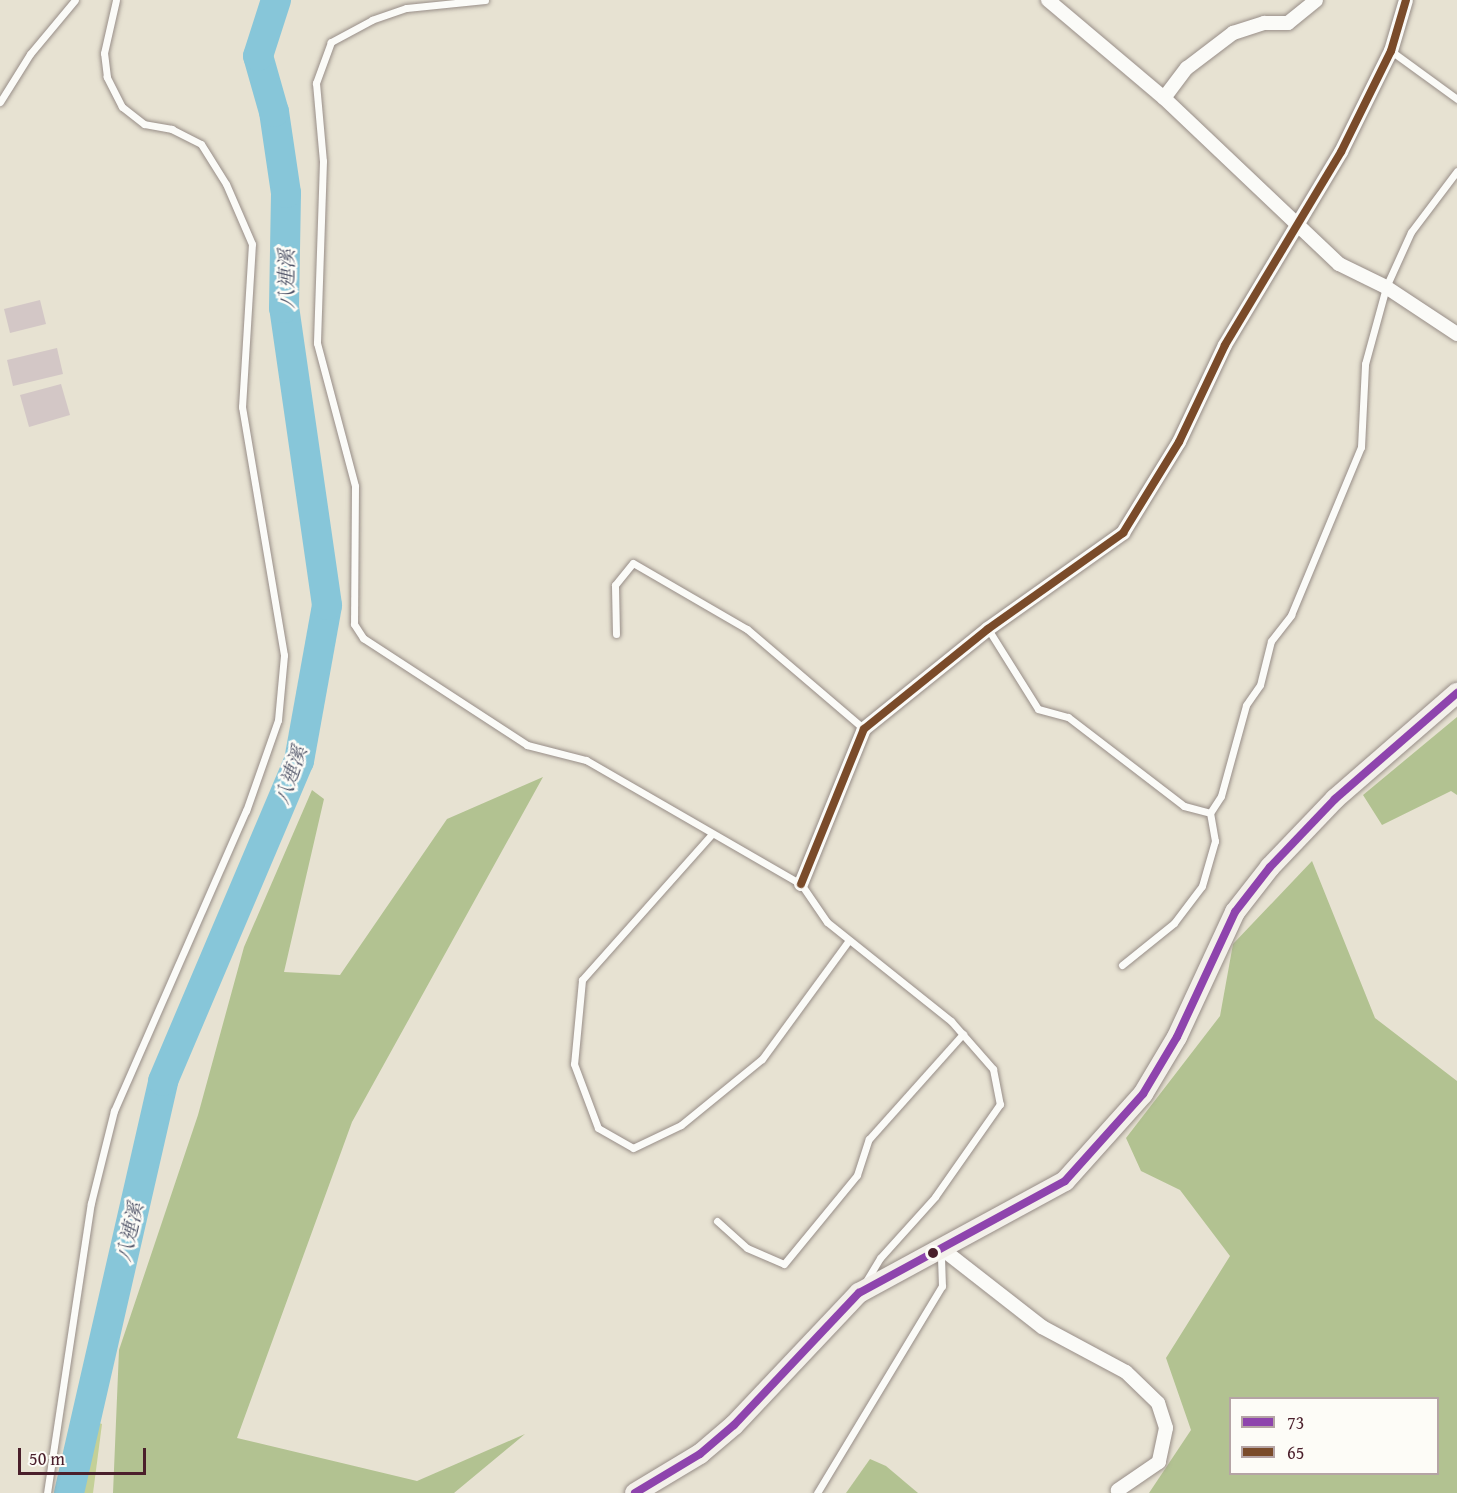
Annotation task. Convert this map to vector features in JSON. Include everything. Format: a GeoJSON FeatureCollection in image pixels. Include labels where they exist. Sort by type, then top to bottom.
{"type":"FeatureCollection","features":[{"type":"Feature","properties":{"kind":"main road"},"geometry":{"type":"LineString","coordinates":[[635,1493],[700,1454],[734,1425],[859,1293],[1065,1181],[1114,1131],[1177,1037],[1235,912],[1270,867],[1335,799],[1457,693]]}},
{"type":"Feature","properties":{"kind":"street"},"geometry":{"type":"LineString","coordinates":[[1048,0],[1164,98],[1339,264],[1386,287],[1457,334]]}},
{"type":"Feature","properties":{"kind":"street"},"geometry":{"type":"LineString","coordinates":[[1164,98],[1187,68],[1233,33],[1264,23],[1288,23],[1316,0]]}},
{"type":"Feature","properties":{"kind":"street"},"geometry":{"type":"LineString","coordinates":[[801,884],[864,729],[987,629],[1123,533],[1179,442],[1225,345],[1295,224],[1341,152],[1391,51],[1406,0]]}},
{"type":"Feature","properties":{"kind":"street"},"geometry":{"type":"LineString","coordinates":[[941,1248],[1042,1327],[1126,1372],[1158,1403],[1166,1428],[1160,1462],[1118,1490]]}},
{"type":"Feature","properties":{"kind":"lane"},"geometry":{"type":"LineString","coordinates":[[0,102],[30,54],[75,0]]}},
{"type":"Feature","properties":{"kind":"lane"},"geometry":{"type":"LineString","coordinates":[[47,1493],[91,1203],[114,1111],[246,811],[278,720],[284,655],[242,407],[252,244],[226,184],[201,144],[172,129],[144,124],[122,107],[107,77],[104,53],[116,0]]}},
{"type":"Feature","properties":{"kind":"lane"},"geometry":{"type":"LineString","coordinates":[[485,0],[406,8],[372,20],[331,42],[316,83],[322,161],[317,343],[355,486],[354,624],[363,638],[527,745],[586,760],[711,835],[801,884],[827,922],[963,1034],[993,1069],[1000,1104],[935,1197],[880,1258],[859,1293]]}},
{"type":"Feature","properties":{"kind":"lane"},"geometry":{"type":"LineString","coordinates":[[1391,51],[1457,99]]}},
{"type":"Feature","properties":{"kind":"lane"},"geometry":{"type":"LineString","coordinates":[[1122,965],[1174,923],[1202,886],[1215,841],[1210,813],[1221,796],[1246,705],[1260,685],[1271,641],[1291,615],[1361,447],[1365,364],[1386,287],[1411,232],[1457,171]]}},
{"type":"Feature","properties":{"kind":"lane"},"geometry":{"type":"LineString","coordinates":[[616,634],[615,585],[633,562],[747,629],[864,729]]}},
{"type":"Feature","properties":{"kind":"lane"},"geometry":{"type":"LineString","coordinates":[[987,629],[1038,710],[1068,717],[1184,806],[1210,813]]}},
{"type":"Feature","properties":{"kind":"lane"},"geometry":{"type":"LineString","coordinates":[[711,835],[582,980],[574,1064],[598,1128],[633,1148],[681,1125],[762,1059],[849,940]]}},
{"type":"Feature","properties":{"kind":"lane"},"geometry":{"type":"LineString","coordinates":[[717,1221],[747,1248],[784,1264],[857,1175],[869,1139],[963,1034]]}},
{"type":"Feature","properties":{"kind":"lane"},"geometry":{"type":"LineString","coordinates":[[817,1493],[942,1286],[941,1248]]}},
{"type":"Feature","properties":{"kind":"green space"},"geometry":{"type":"Polygon","coordinates":[[[1457,717],[1457,795],[1451,791],[1382,825],[1363,795],[1457,717]]]}},
{"type":"Feature","properties":{"kind":"green space"},"geometry":{"type":"Polygon","coordinates":[[[543,777],[352,1122],[237,1438],[417,1481],[525,1434],[454,1493],[113,1493],[119,1350],[198,1115],[244,947],[312,790],[324,799],[284,972],[340,975],[447,819],[543,777]]]}},
{"type":"Feature","properties":{"kind":"green space"},"geometry":{"type":"Polygon","coordinates":[[[1312,861],[1375,1018],[1457,1081],[1457,1493],[1149,1493],[1191,1430],[1166,1358],[1230,1256],[1180,1190],[1141,1171],[1126,1138],[1220,1016],[1233,944],[1312,861]]]}},
{"type":"Feature","properties":{"kind":"green space"},"geometry":{"type":"Polygon","coordinates":[[[73,1414],[102,1424],[93,1493],[56,1493],[73,1414]]]}},
{"type":"Feature","properties":{"kind":"green space"},"geometry":{"type":"Polygon","coordinates":[[[870,1459],[886,1466],[918,1493],[846,1493],[870,1459]]]}},
{"type":"Feature","properties":{"kind":"building"},"geometry":{"type":"Polygon","coordinates":[[[40,300],[46,324],[10,333],[4,309],[40,300]]]}},
{"type":"Feature","properties":{"kind":"building"},"geometry":{"type":"Polygon","coordinates":[[[57,348],[63,374],[13,386],[7,360],[57,348]]]}},
{"type":"Feature","properties":{"kind":"building"},"geometry":{"type":"Polygon","coordinates":[[[61,384],[70,415],[29,427],[20,395],[61,384]]]}},
{"type":"Feature","properties":{"kind":"waterway","name":"八連溪"},"geometry":{"type":"LineString","coordinates":[[69,1493],[163,1081],[299,761],[327,605],[284,308],[286,193],[274,112],[258,56],[276,0]]}},
{"type":"Feature","properties":{"kind":"transit line","name":"65"},"geometry":{"type":"LineString","coordinates":[[801,884],[864,729],[988,629],[1123,533],[1179,442],[1225,345],[1341,152],[1391,51],[1406,0]]}},
{"type":"Feature","properties":{"kind":"transit line","name":"73"},"geometry":{"type":"LineString","coordinates":[[635,1493],[700,1454],[734,1425],[859,1293],[1065,1181],[1143,1094],[1177,1037],[1235,912],[1270,867],[1335,799],[1457,693]]}}]}
